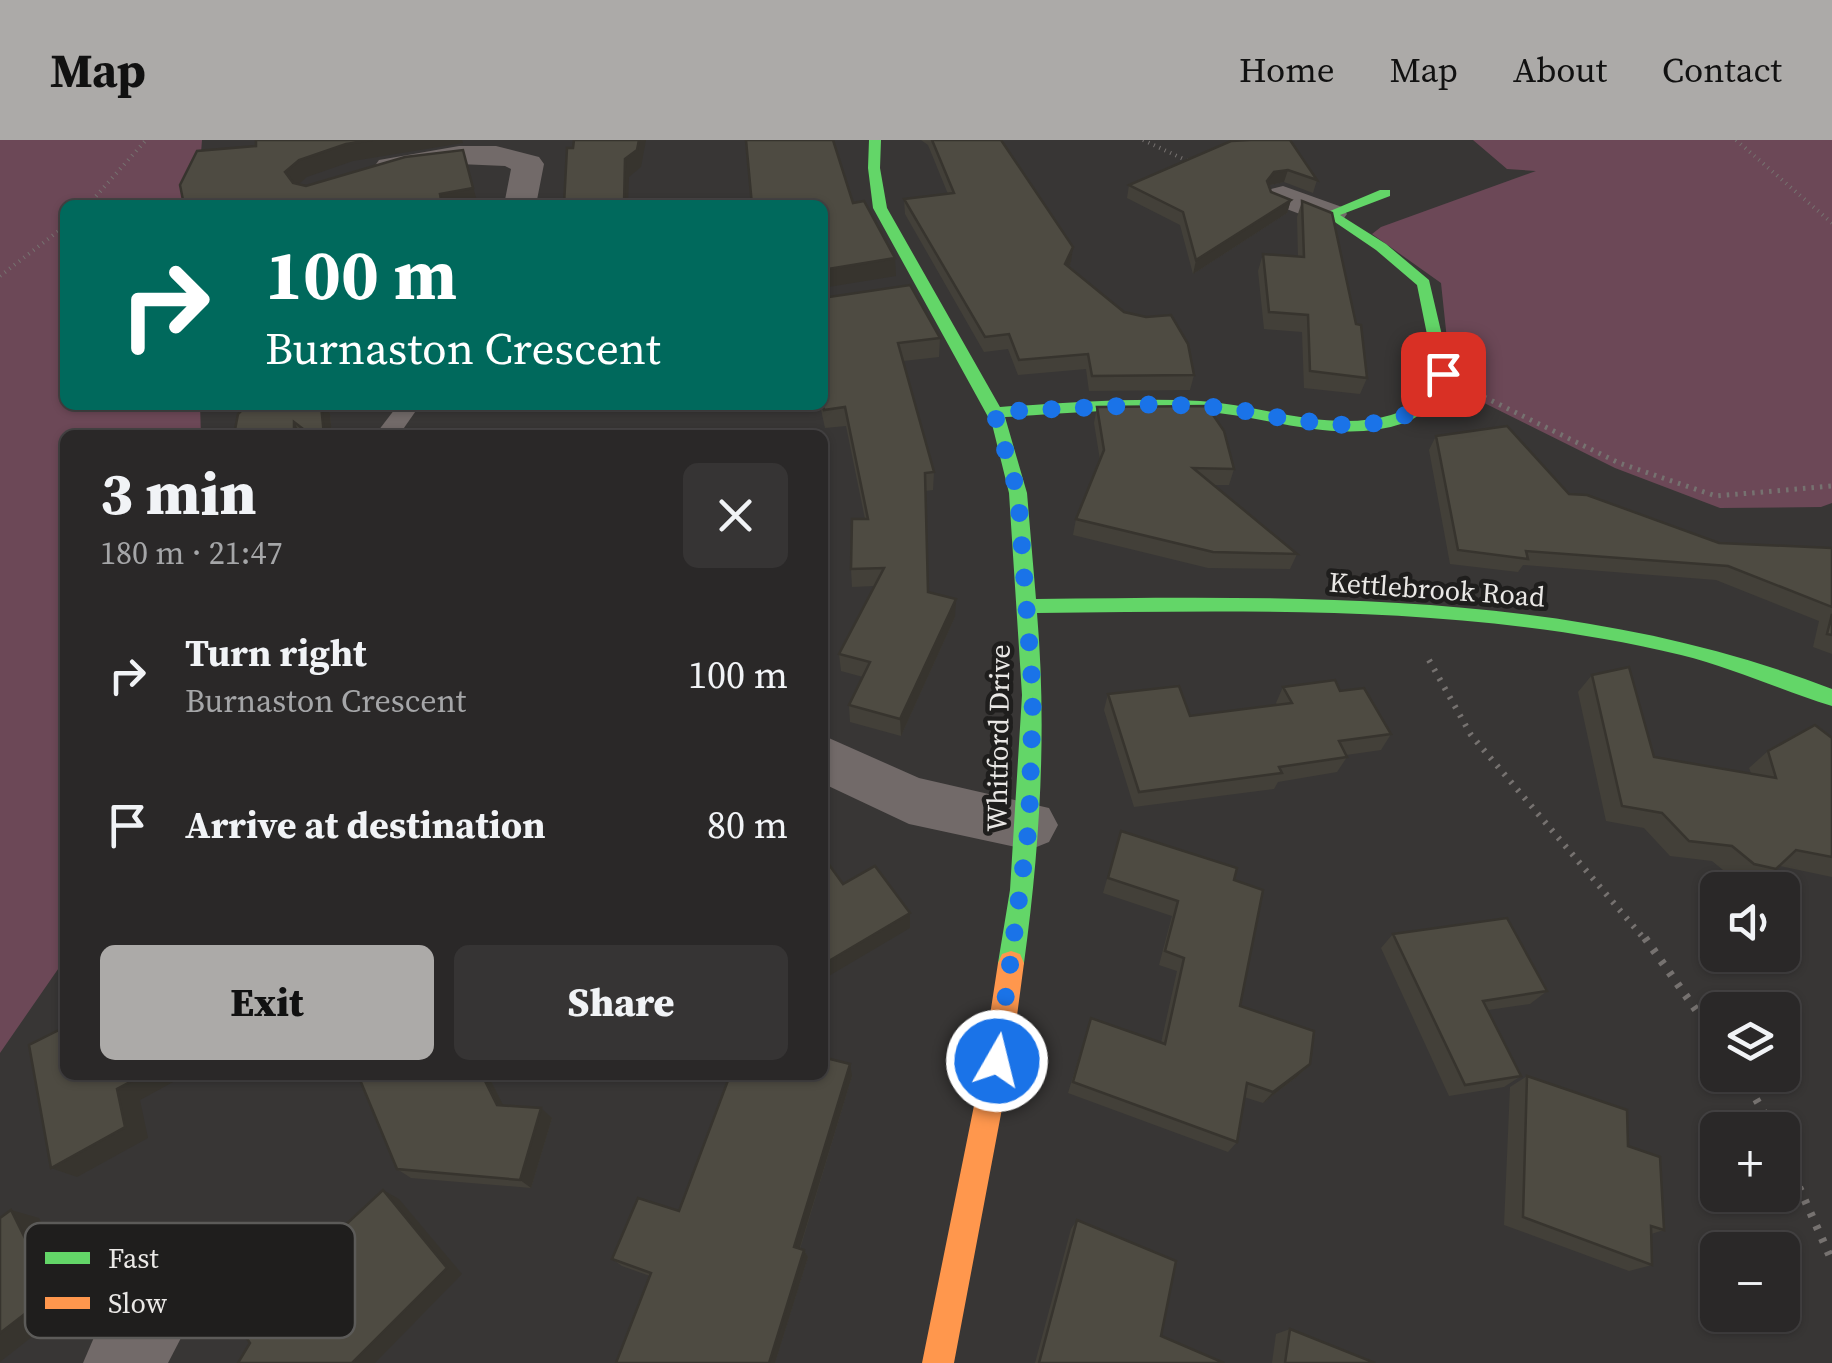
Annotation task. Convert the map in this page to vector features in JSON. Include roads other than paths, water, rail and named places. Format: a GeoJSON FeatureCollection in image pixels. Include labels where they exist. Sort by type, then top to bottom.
{"type":"FeatureCollection","features":[{"type":"Feature","properties":{"kind":"street","name":"Whitford Drive"},"geometry":{"type":"LineString","coordinates":[[875,140],[874,168],[880,208],[908,289],[994,412],[1018,494],[1033,695],[1029,825],[997,1061],[938,1363]]}},
{"type":"Feature","properties":{"kind":"street"},"geometry":{"type":"LineString","coordinates":[[361,170],[524,149],[528,164],[521,200]]}},
{"type":"Feature","properties":{"kind":"street"},"geometry":{"type":"LineString","coordinates":[[1330,214],[1385,193]]}},
{"type":"Feature","properties":{"kind":"street"},"geometry":{"type":"LineString","coordinates":[[994,412],[1161,404],[1229,408],[1292,420],[1356,426],[1396,420],[1424,405],[1443,374],[1424,283],[1381,247],[1330,214],[1283,196]]}},
{"type":"Feature","properties":{"kind":"street","name":"Kettlebrook Road"},"geometry":{"type":"LineString","coordinates":[[1027,606],[1199,605],[1517,623],[1661,643],[1832,698]]}},
{"type":"Feature","properties":{"kind":"street"},"geometry":{"type":"LineString","coordinates":[[828,760],[909,800],[1029,825]]}},
{"type":"Feature","properties":{"kind":"street"},"geometry":{"type":"LineString","coordinates":[[123,1363],[138,1338]]}}]}
